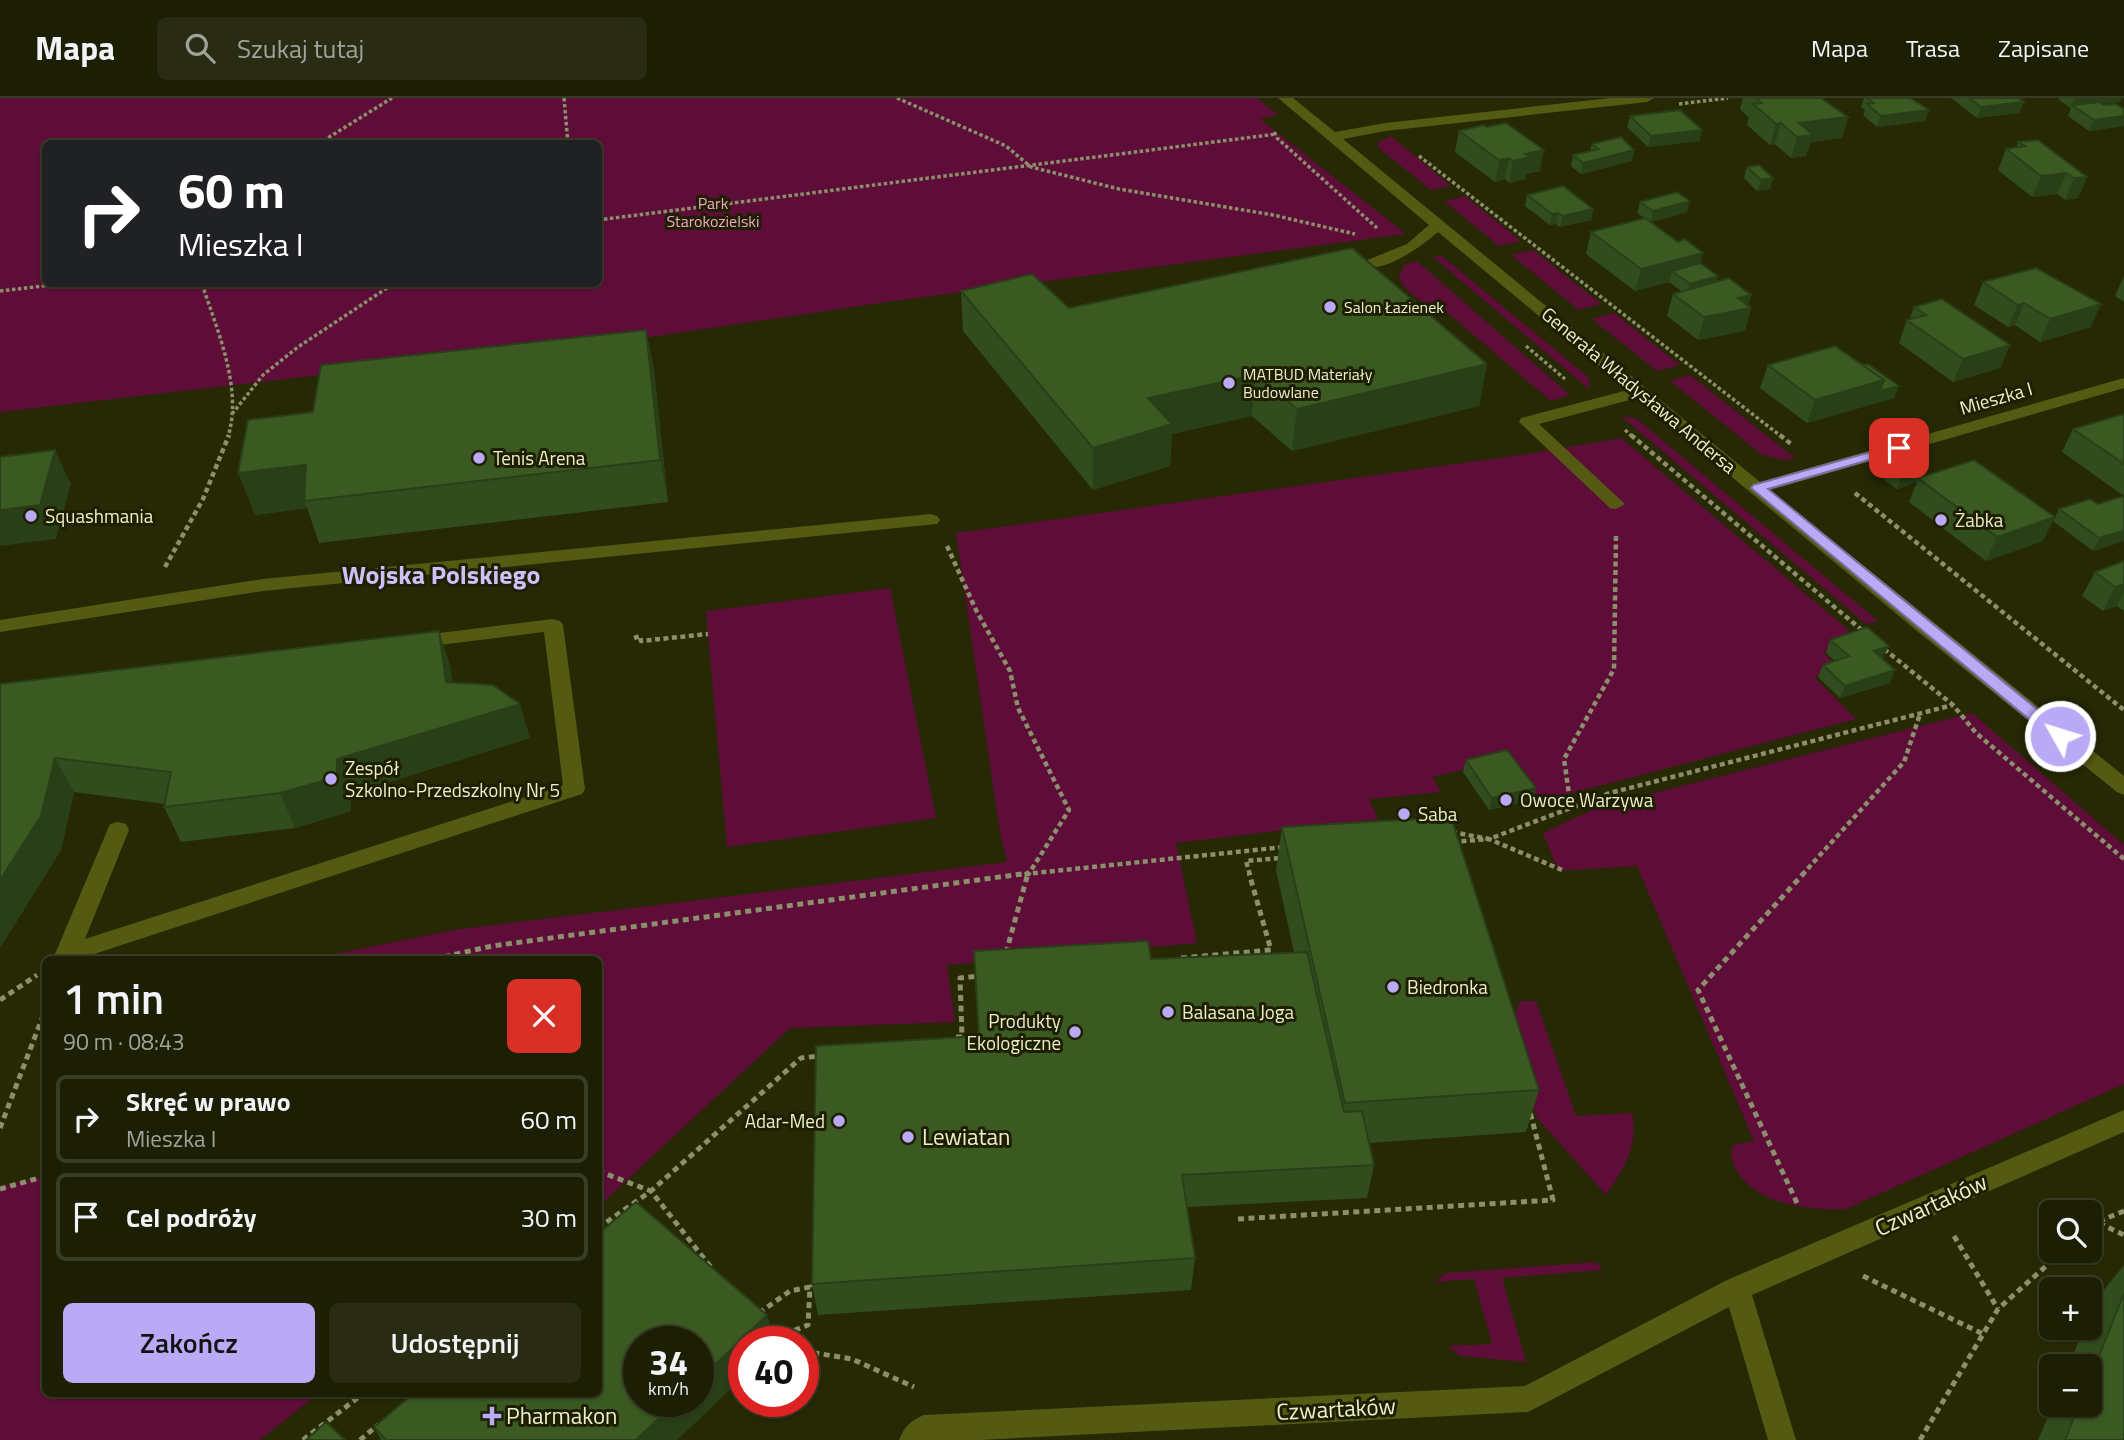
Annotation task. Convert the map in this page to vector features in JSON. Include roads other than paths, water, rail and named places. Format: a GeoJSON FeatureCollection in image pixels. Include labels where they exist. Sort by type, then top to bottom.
{"type":"FeatureCollection","features":[{"type":"Feature","properties":{"kind":"street","name":"Generała Władysława Andersa"},"geometry":{"type":"LineString","coordinates":[[1285,98],[2124,787]]}},
{"type":"Feature","properties":{"kind":"street"},"geometry":{"type":"LineString","coordinates":[[1331,137],[1385,127],[1647,98]]}},
{"type":"Feature","properties":{"kind":"street"},"geometry":{"type":"LineString","coordinates":[[1370,264],[1412,247],[1439,224]]}},
{"type":"Feature","properties":{"kind":"street","name":"Mieszka I"},"geometry":{"type":"LineString","coordinates":[[1758,488],[2124,383]]}},
{"type":"Feature","properties":{"kind":"street"},"geometry":{"type":"LineString","coordinates":[[1616,504],[1527,422],[1640,392]]}},
{"type":"Feature","properties":{"kind":"street"},"geometry":{"type":"LineString","coordinates":[[0,626],[263,584],[931,520]]}},
{"type":"Feature","properties":{"kind":"street"},"geometry":{"type":"LineString","coordinates":[[118,830],[67,954],[574,789],[553,625],[389,645]]}},
{"type":"Feature","properties":{"kind":"street","name":"Czwartaków"},"geometry":{"type":"LineString","coordinates":[[913,1440],[924,1429],[1528,1399],[1737,1289],[2124,1121]]}},
{"type":"Feature","properties":{"kind":"street"},"geometry":{"type":"LineString","coordinates":[[1737,1289],[1782,1440]]}},
{"type":"Feature","properties":{"kind":"place","name":"Salon Łazienek"},"geometry":{"type":"Point","coordinates":[1330,307]}},
{"type":"Feature","properties":{"kind":"place","name":"MATBUD Materiały Budowlane"},"geometry":{"type":"Point","coordinates":[1229,383]}},
{"type":"Feature","properties":{"kind":"place","name":"Tenis Arena"},"geometry":{"type":"Point","coordinates":[479,458]}},
{"type":"Feature","properties":{"kind":"place","name":"Squashmania"},"geometry":{"type":"Point","coordinates":[31,516]}},
{"type":"Feature","properties":{"kind":"place","name":"Żabka"},"geometry":{"type":"Point","coordinates":[1941,520]}},
{"type":"Feature","properties":{"kind":"place","name":"Zespół Szkolno-Przedszkolny Nr 5"},"geometry":{"type":"Point","coordinates":[331,779]}},
{"type":"Feature","properties":{"kind":"place","name":"Owoce Warzywa"},"geometry":{"type":"Point","coordinates":[1506,800]}},
{"type":"Feature","properties":{"kind":"place","name":"Saba"},"geometry":{"type":"Point","coordinates":[1404,814]}},
{"type":"Feature","properties":{"kind":"place","name":"Biedronka"},"geometry":{"type":"Point","coordinates":[1393,987]}},
{"type":"Feature","properties":{"kind":"place","name":"Balasana Joga"},"geometry":{"type":"Point","coordinates":[1168,1012]}},
{"type":"Feature","properties":{"kind":"place","name":"Produkty Ekologiczne"},"geometry":{"type":"Point","coordinates":[1075,1032]}},
{"type":"Feature","properties":{"kind":"place","name":"Adar-Med"},"geometry":{"type":"Point","coordinates":[839,1121]}},
{"type":"Feature","properties":{"kind":"place","name":"Lewiatan"},"geometry":{"type":"Point","coordinates":[908,1137]}},
{"type":"Feature","properties":{"kind":"place","name":"Pharmakon"},"geometry":{"type":"Point","coordinates":[492,1416]}},
{"type":"Feature","properties":{"kind":"district","name":"Wojska Polskiego"},"geometry":{"type":"Point","coordinates":[441,575]}},
{"type":"Feature","properties":{"kind":"park label","name":"Park Starokozielski"},"geometry":{"type":"Point","coordinates":[713,212]}}]}
